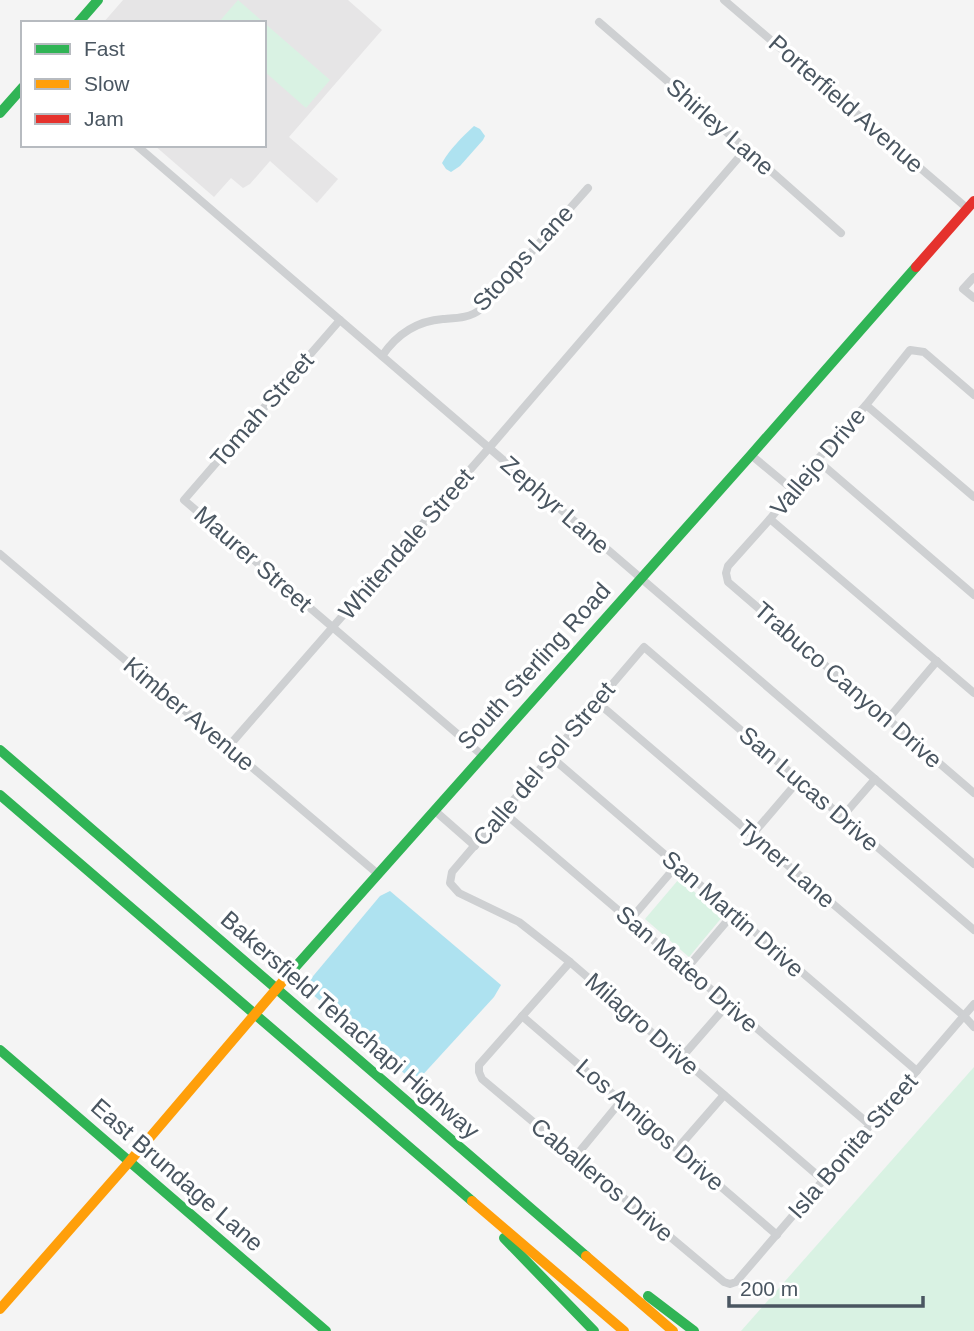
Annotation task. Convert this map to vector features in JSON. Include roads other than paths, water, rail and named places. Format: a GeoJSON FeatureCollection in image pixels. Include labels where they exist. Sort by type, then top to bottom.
{"type":"FeatureCollection","features":[{"type":"Feature","properties":{"kind":"main road"},"geometry":{"type":"LineString","coordinates":[[80,21],[98,0]]}},
{"type":"Feature","properties":{"kind":"main road"},"geometry":{"type":"LineString","coordinates":[[0,113],[21,89]]}},
{"type":"Feature","properties":{"kind":"main road","name":"South Sterling Road"},"geometry":{"type":"LineString","coordinates":[[0,1309],[129,1162],[242,1027],[971,205]]}},
{"type":"Feature","properties":{"kind":"main road","name":"Bakersfield Tehachapi Highway"},"geometry":{"type":"LineString","coordinates":[[0,750],[673,1331]]}},
{"type":"Feature","properties":{"kind":"main road"},"geometry":{"type":"LineString","coordinates":[[0,795],[624,1331]]}},
{"type":"Feature","properties":{"kind":"main road","name":"East Brundage Lane"},"geometry":{"type":"LineString","coordinates":[[0,1051],[326,1331]]}},
{"type":"Feature","properties":{"kind":"main road"},"geometry":{"type":"LineString","coordinates":[[474,1202],[484,1218],[594,1331]]}},
{"type":"Feature","properties":{"kind":"main road"},"geometry":{"type":"LineString","coordinates":[[556,1230],[584,1245],[667,1313],[694,1331]]}},
{"type":"Feature","properties":{"kind":"street","name":"Porterfield Avenue"},"geometry":{"type":"LineString","coordinates":[[724,0],[971,205]]}},
{"type":"Feature","properties":{"kind":"street","name":"Shirley Lane"},"geometry":{"type":"LineString","coordinates":[[599,22],[841,233]]}},
{"type":"Feature","properties":{"kind":"street","name":"Zephyr Lane"},"geometry":{"type":"LineString","coordinates":[[138,147],[974,864]]}},
{"type":"Feature","properties":{"kind":"street","name":"Whitendale Street"},"geometry":{"type":"LineString","coordinates":[[228,747],[746,149]]}},
{"type":"Feature","properties":{"kind":"street","name":"Stoops Lane"},"geometry":{"type":"LineString","coordinates":[[382,356],[394,340],[412,327],[432,320],[470,316],[481,309],[589,188]]}},
{"type":"Feature","properties":{"kind":"street"},"geometry":{"type":"LineString","coordinates":[[974,277],[963,289],[974,298]]}},
{"type":"Feature","properties":{"kind":"street","name":"Tomah Street"},"geometry":{"type":"LineString","coordinates":[[184,500],[340,320]]}},
{"type":"Feature","properties":{"kind":"street","name":"Vallejo Drive"},"geometry":{"type":"LineString","coordinates":[[726,573],[727,566],[770,519],[792,489],[910,350],[924,352],[974,395]]}},
{"type":"Feature","properties":{"kind":"street"},"geometry":{"type":"LineString","coordinates":[[866,405],[974,497]]}},
{"type":"Feature","properties":{"kind":"street"},"geometry":{"type":"LineString","coordinates":[[751,455],[792,489]]}},
{"type":"Feature","properties":{"kind":"street"},"geometry":{"type":"LineString","coordinates":[[817,460],[974,595]]}},
{"type":"Feature","properties":{"kind":"street","name":"Maurer Street"},"geometry":{"type":"LineString","coordinates":[[184,500],[482,755]]}},
{"type":"Feature","properties":{"kind":"street"},"geometry":{"type":"LineString","coordinates":[[770,519],[974,693]]}},
{"type":"Feature","properties":{"kind":"street","name":"Kimber Avenue"},"geometry":{"type":"LineString","coordinates":[[0,554],[379,874]]}},
{"type":"Feature","properties":{"kind":"street","name":"Trabuco Canyon Drive"},"geometry":{"type":"LineString","coordinates":[[726,573],[728,582],[974,793]]}},
{"type":"Feature","properties":{"kind":"street","name":"Calle del Sol Street"},"geometry":{"type":"LineString","coordinates":[[450,883],[452,872],[644,647]]}},
{"type":"Feature","properties":{"kind":"street","name":"San Lucas Drive"},"geometry":{"type":"LineString","coordinates":[[644,647],[974,930]]}},
{"type":"Feature","properties":{"kind":"street"},"geometry":{"type":"LineString","coordinates":[[888,719],[937,661]]}},
{"type":"Feature","properties":{"kind":"street","name":"Tyner Lane"},"geometry":{"type":"LineString","coordinates":[[597,702],[974,1027]]}},
{"type":"Feature","properties":{"kind":"street","name":"San Martin Drive"},"geometry":{"type":"LineString","coordinates":[[550,756],[917,1071]]}},
{"type":"Feature","properties":{"kind":"street"},"geometry":{"type":"LineString","coordinates":[[842,817],[875,779]]}},
{"type":"Feature","properties":{"kind":"street"},"geometry":{"type":"LineString","coordinates":[[752,835],[799,780]]}},
{"type":"Feature","properties":{"kind":"street"},"geometry":{"type":"LineString","coordinates":[[435,810],[475,846]]}},
{"type":"Feature","properties":{"kind":"street","name":"San Mateo Drive"},"geometry":{"type":"LineString","coordinates":[[503,813],[870,1125]]}},
{"type":"Feature","properties":{"kind":"street"},"geometry":{"type":"LineString","coordinates":[[630,920],[677,865]]}},
{"type":"Feature","properties":{"kind":"street","name":"Milagro Drive"},"geometry":{"type":"LineString","coordinates":[[450,883],[458,893],[519,922],[570,962],[823,1180]]}},
{"type":"Feature","properties":{"kind":"street"},"geometry":{"type":"LineString","coordinates":[[687,968],[733,914]]}},
{"type":"Feature","properties":{"kind":"street"},"geometry":{"type":"LineString","coordinates":[[522,1016],[570,962]]}},
{"type":"Feature","properties":{"kind":"street"},"geometry":{"type":"LineString","coordinates":[[681,1058],[728,1004]]}},
{"type":"Feature","properties":{"kind":"street","name":"Isla Bonita Street"},"geometry":{"type":"LineString","coordinates":[[730,1284],[736,1282],[777,1235],[974,1004]]}},
{"type":"Feature","properties":{"kind":"street","name":"Caballeros Drive"},"geometry":{"type":"LineString","coordinates":[[522,1016],[479,1065],[482,1079],[715,1275],[730,1284]]}},
{"type":"Feature","properties":{"kind":"street","name":"Los Amigos Drive"},"geometry":{"type":"LineString","coordinates":[[522,1016],[777,1235]]}},
{"type":"Feature","properties":{"kind":"street"},"geometry":{"type":"LineString","coordinates":[[677,1149],[724,1095]]}},
{"type":"Feature","properties":{"kind":"street"},"geometry":{"type":"LineString","coordinates":[[575,1157],[621,1101]]}},
{"type":"Feature","properties":{"kind":"water"},"geometry":{"type":"Polygon","coordinates":[[[474,126],[485,136],[483,140],[460,166],[451,172],[442,163],[474,126]]]}},
{"type":"Feature","properties":{"kind":"water"},"geometry":{"type":"Polygon","coordinates":[[[390,891],[501,985],[494,997],[418,1080],[413,1081],[304,987],[380,896],[390,891]]]}}]}
